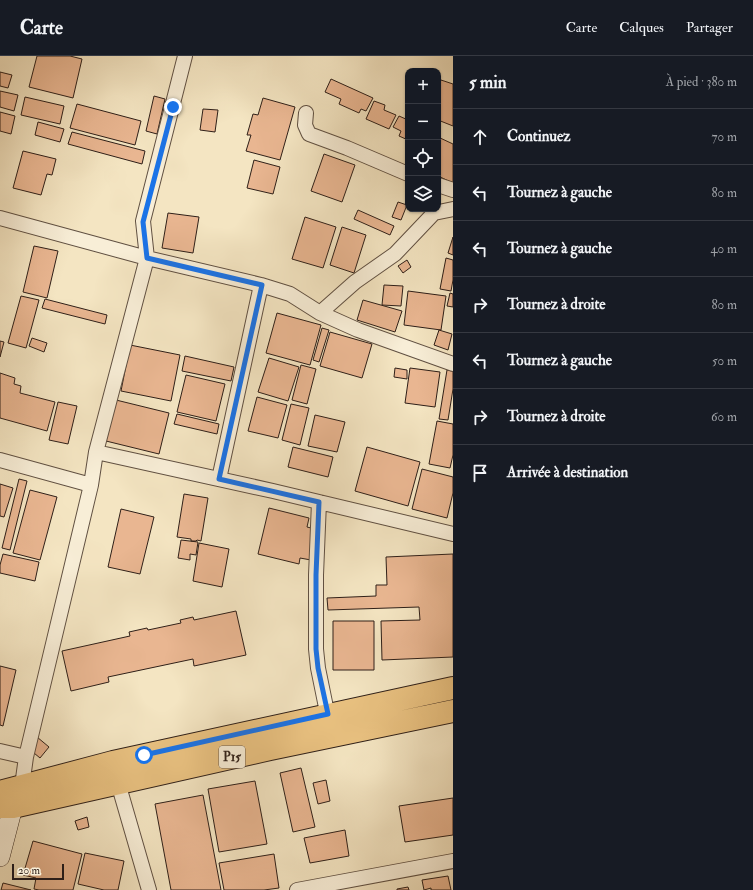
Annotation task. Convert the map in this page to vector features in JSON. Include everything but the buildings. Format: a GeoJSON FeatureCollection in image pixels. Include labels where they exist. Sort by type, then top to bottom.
{"type":"FeatureCollection","features":[{"type":"Feature","properties":{"kind":"main road","name":"P15"},"geometry":{"type":"LineString","coordinates":[[4,802],[22,786],[113,762],[453,688]]}},
{"type":"Feature","properties":{"kind":"main road","name":"P15"},"geometry":{"type":"LineString","coordinates":[[4,802],[118,783],[453,711]]}},
{"type":"Feature","properties":{"kind":"street"},"geometry":{"type":"LineString","coordinates":[[22,786],[26,757],[91,485],[96,452],[147,258],[143,222],[186,56]]}},
{"type":"Feature","properties":{"kind":"street"},"geometry":{"type":"LineString","coordinates":[[306,114],[305,125],[309,134],[347,148],[405,173]]}},
{"type":"Feature","properties":{"kind":"street"},"geometry":{"type":"LineString","coordinates":[[441,185],[453,190]]}},
{"type":"Feature","properties":{"kind":"street"},"geometry":{"type":"LineString","coordinates":[[320,313],[355,282],[395,254],[434,213],[453,210]]}},
{"type":"Feature","properties":{"kind":"street"},"geometry":{"type":"LineString","coordinates":[[0,218],[147,258],[262,285],[290,294],[320,313],[358,330],[453,364]]}},
{"type":"Feature","properties":{"kind":"street"},"geometry":{"type":"LineString","coordinates":[[219,479],[262,285]]}},
{"type":"Feature","properties":{"kind":"street"},"geometry":{"type":"LineString","coordinates":[[96,452],[219,479],[453,534]]}},
{"type":"Feature","properties":{"kind":"street"},"geometry":{"type":"LineString","coordinates":[[0,460],[91,485]]}},
{"type":"Feature","properties":{"kind":"street"},"geometry":{"type":"LineString","coordinates":[[319,502],[316,575],[316,649],[318,668],[332,736]]}},
{"type":"Feature","properties":{"kind":"street"},"geometry":{"type":"LineString","coordinates":[[0,751],[26,757]]}},
{"type":"Feature","properties":{"kind":"street"},"geometry":{"type":"LineString","coordinates":[[118,783],[149,890]]}},
{"type":"Feature","properties":{"kind":"street"},"geometry":{"type":"LineString","coordinates":[[0,857],[4,802]]}},
{"type":"Feature","properties":{"kind":"street"},"geometry":{"type":"LineString","coordinates":[[297,890],[453,861]]}},
{"type":"Feature","properties":{"kind":"route"},"geometry":{"type":"LineString","coordinates":[[144,755],[328,714],[318,668],[316,649],[316,575],[319,502],[219,479],[262,285],[147,258],[143,222],[173,107]]}}]}
